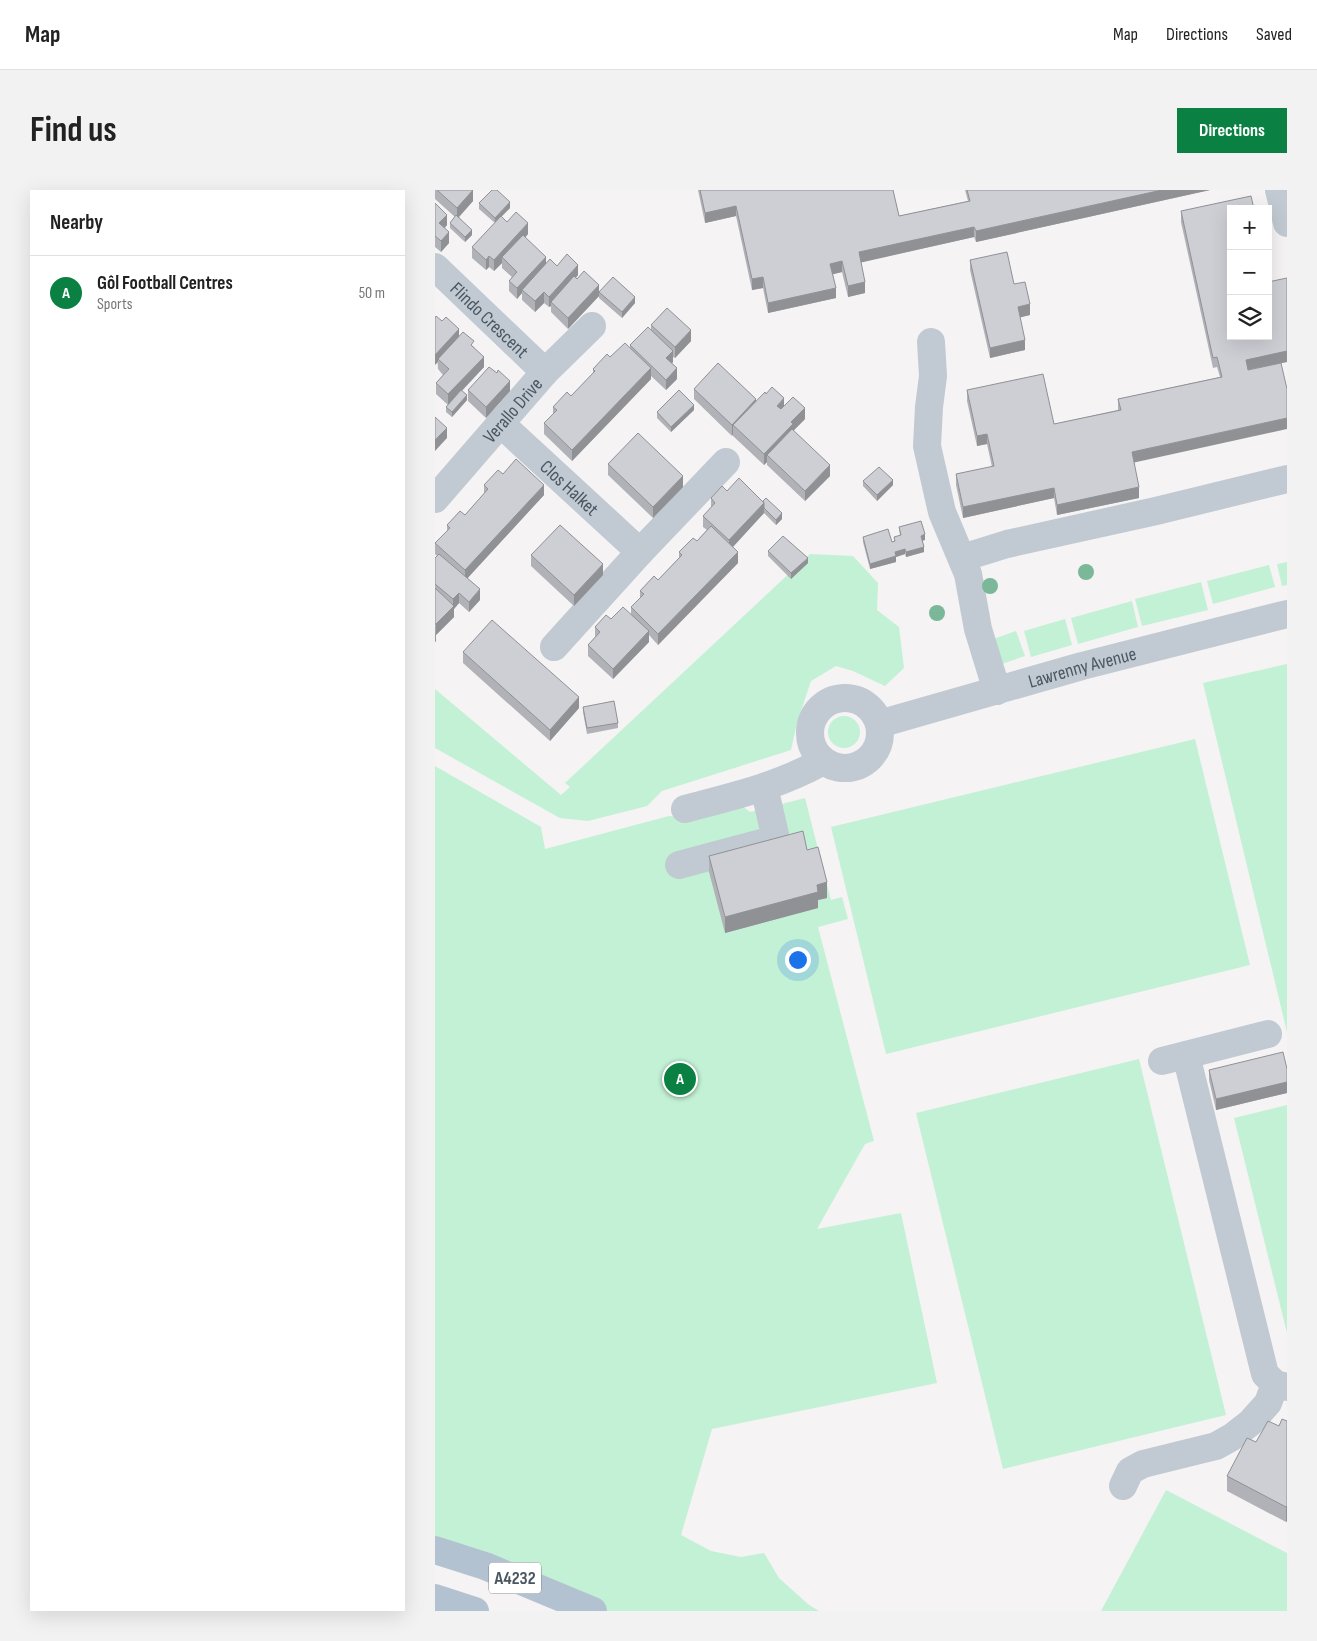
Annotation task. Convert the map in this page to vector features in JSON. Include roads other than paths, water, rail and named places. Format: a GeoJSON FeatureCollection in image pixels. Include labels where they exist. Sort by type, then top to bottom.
{"type":"FeatureCollection","features":[{"type":"Feature","properties":{"kind":"main road","name":"A4232"},"geometry":{"type":"LineString","coordinates":[[435,1550],[485,1566],[593,1611]]}},
{"type":"Feature","properties":{"kind":"main road","name":"A4232"},"geometry":{"type":"LineString","coordinates":[[435,1598],[475,1611]]}},
{"type":"Feature","properties":{"kind":"street"},"geometry":{"type":"LineString","coordinates":[[1279,190],[1287,223]]}},
{"type":"Feature","properties":{"kind":"street","name":"Flindo Crescent"},"geometry":{"type":"LineString","coordinates":[[435,267],[545,372]]}},
{"type":"Feature","properties":{"kind":"street","name":"Verallo Drive"},"geometry":{"type":"LineString","coordinates":[[435,498],[545,372],[592,326]]}},
{"type":"Feature","properties":{"kind":"street"},"geometry":{"type":"LineString","coordinates":[[931,342],[933,376],[927,446],[942,512],[968,574],[978,629],[997,690]]}},
{"type":"Feature","properties":{"kind":"street","name":"Clos Halket"},"geometry":{"type":"LineString","coordinates":[[500,423],[639,552]]}},
{"type":"Feature","properties":{"kind":"street"},"geometry":{"type":"LineString","coordinates":[[554,647],[639,552],[726,462]]}},
{"type":"Feature","properties":{"kind":"street"},"geometry":{"type":"LineString","coordinates":[[962,558],[1007,544],[1165,509],[1287,479]]}},
{"type":"Feature","properties":{"kind":"street","name":"Lawrenny Avenue"},"geometry":{"type":"LineString","coordinates":[[879,724],[1082,666],[1287,614]]}},
{"type":"Feature","properties":{"kind":"street"},"geometry":{"type":"LineString","coordinates":[[855,699],[866,704],[875,713],[881,735],[873,755],[865,763],[854,767],[832,766],[823,760],[815,751],[811,740],[810,728],[814,716],[821,707],[831,700],[855,699]]}},
{"type":"Feature","properties":{"kind":"street"},"geometry":{"type":"LineString","coordinates":[[685,809],[764,788],[801,773],[823,760]]}},
{"type":"Feature","properties":{"kind":"street"},"geometry":{"type":"LineString","coordinates":[[679,864],[776,839],[764,788]]}},
{"type":"Feature","properties":{"kind":"street"},"geometry":{"type":"LineString","coordinates":[[1123,1486],[1130,1471],[1143,1464],[1216,1446],[1232,1437],[1250,1423],[1281,1386],[1265,1374],[1174,1058],[1268,1034]]}},
{"type":"Feature","properties":{"kind":"place","name":"Gôl Football Centres"},"geometry":{"type":"Point","coordinates":[680,1079]}}]}
